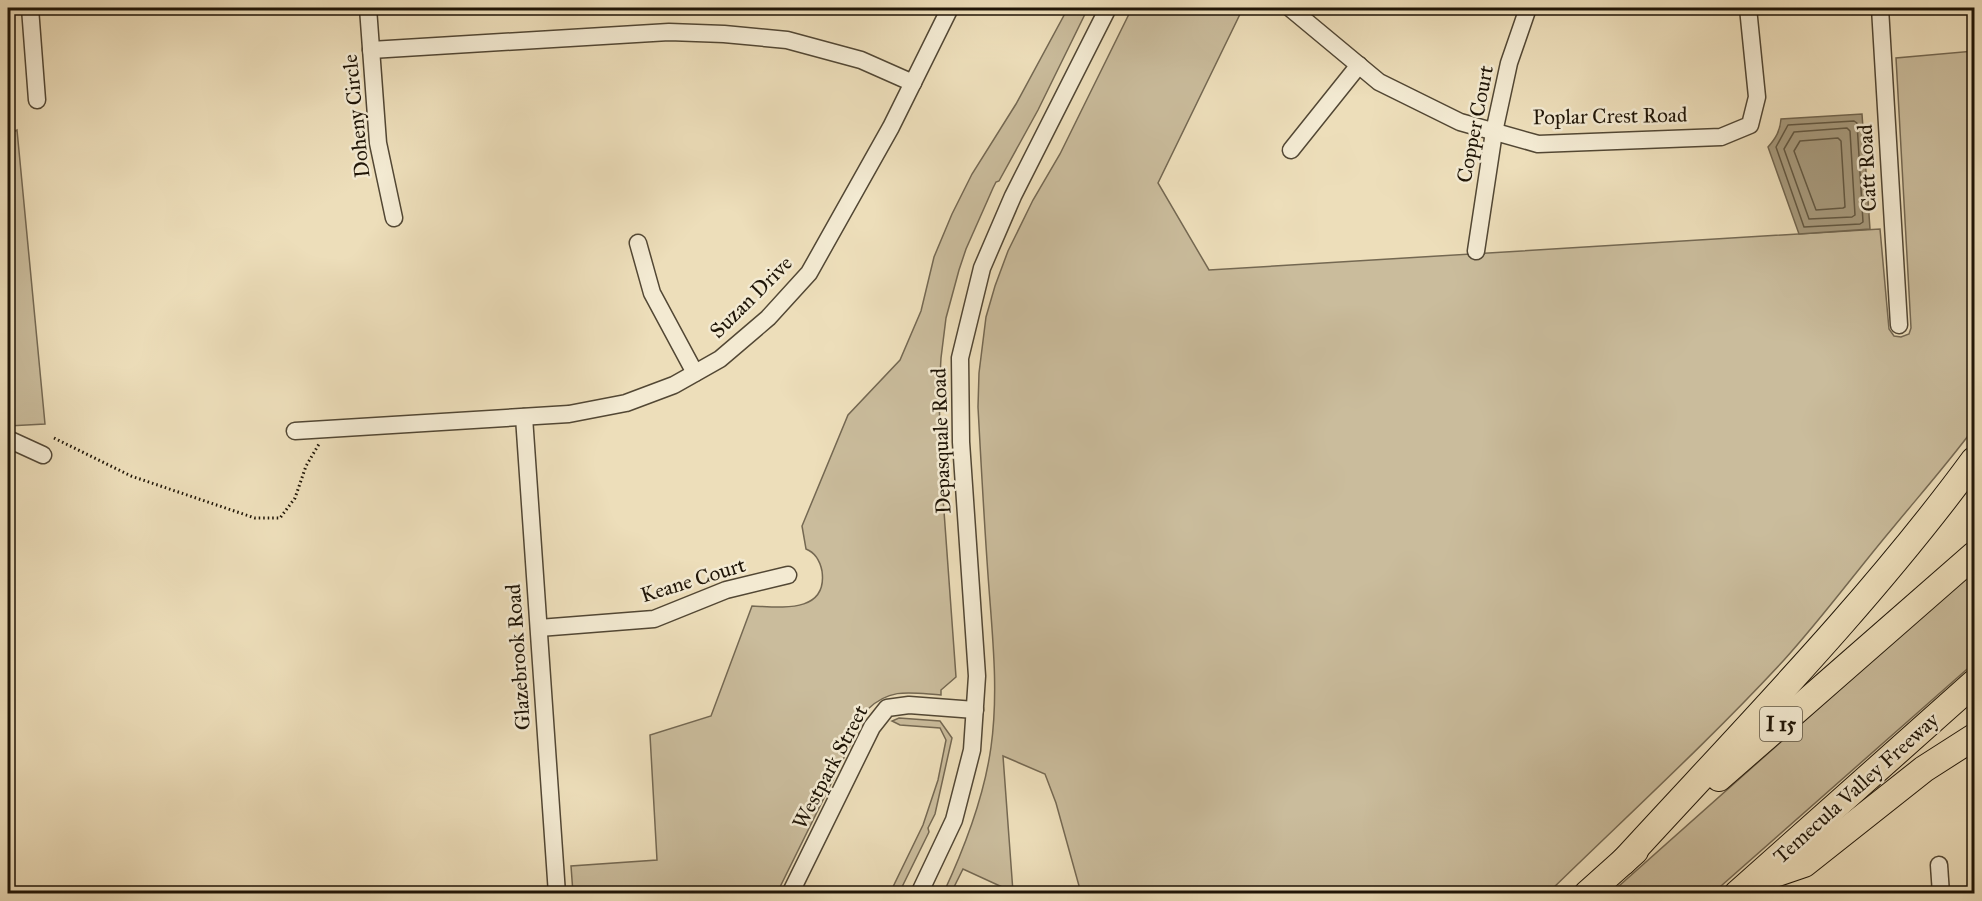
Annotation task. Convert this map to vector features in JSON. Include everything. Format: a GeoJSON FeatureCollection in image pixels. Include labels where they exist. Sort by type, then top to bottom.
{"type":"FeatureCollection","features":[{"type":"Feature","properties":{"kind":"highway"},"geometry":{"type":"LineString","coordinates":[[1623,862],[1832,635],[1934,515],[1974,460]]}},
{"type":"Feature","properties":{"kind":"highway","name":"I 15"},"geometry":{"type":"LineString","coordinates":[[1587,894],[1974,555]]}},
{"type":"Feature","properties":{"kind":"highway","name":"Temecula Valley Freeway"},"geometry":{"type":"LineString","coordinates":[[1743,889],[1974,683]]}},
{"type":"Feature","properties":{"kind":"highway"},"geometry":{"type":"LineString","coordinates":[[1743,889],[1804,864],[1924,769],[1974,737]]}},
{"type":"Feature","properties":{"kind":"street"},"geometry":{"type":"LineString","coordinates":[[30,8],[37,100]]}},
{"type":"Feature","properties":{"kind":"street","name":"Doheny Circle"},"geometry":{"type":"LineString","coordinates":[[368,8],[378,143],[394,219]]}},
{"type":"Feature","properties":{"kind":"street","name":"Suzan Drive"},"geometry":{"type":"LineString","coordinates":[[295,431],[569,414],[627,403],[674,385],[720,359],[768,318],[809,273],[855,193],[950,8]]}},
{"type":"Feature","properties":{"kind":"street","name":"Depasquale Road"},"geometry":{"type":"LineString","coordinates":[[919,894],[954,820],[972,750],[977,676],[961,442],[960,358],[982,267],[1013,196],[1108,8]]}},
{"type":"Feature","properties":{"kind":"street","name":"Poplar Crest Road"},"geometry":{"type":"LineString","coordinates":[[1290,8],[1378,82],[1460,122],[1538,144],[1720,137],[1750,125],[1757,97],[1748,8]]}},
{"type":"Feature","properties":{"kind":"street","name":"Copper Court"},"geometry":{"type":"LineString","coordinates":[[1476,251],[1494,132],[1509,63],[1528,8]]}},
{"type":"Feature","properties":{"kind":"street","name":"Catt Road"},"geometry":{"type":"LineString","coordinates":[[1880,8],[1899,325]]}},
{"type":"Feature","properties":{"kind":"street"},"geometry":{"type":"LineString","coordinates":[[371,50],[669,32],[724,34],[787,40],[861,60],[913,83]]}},
{"type":"Feature","properties":{"kind":"street"},"geometry":{"type":"LineString","coordinates":[[1291,150],[1359,65]]}},
{"type":"Feature","properties":{"kind":"street"},"geometry":{"type":"LineString","coordinates":[[638,243],[652,293],[695,373]]}},
{"type":"Feature","properties":{"kind":"street","name":"Glazebrook Road"},"geometry":{"type":"LineString","coordinates":[[524,417],[557,894]]}},
{"type":"Feature","properties":{"kind":"street"},"geometry":{"type":"LineString","coordinates":[[8,439],[43,455]]}},
{"type":"Feature","properties":{"kind":"street","name":"Keane Court"},"geometry":{"type":"LineString","coordinates":[[539,628],[654,619],[726,590],[788,575]]}},
{"type":"Feature","properties":{"kind":"street","name":"Westpark Street"},"geometry":{"type":"LineString","coordinates":[[790,894],[872,727],[887,708],[909,705],[975,710]]}},
{"type":"Feature","properties":{"kind":"street"},"geometry":{"type":"LineString","coordinates":[[1939,865],[1941,894]]}},
{"type":"Feature","properties":{"kind":"path"},"geometry":{"type":"LineString","coordinates":[[54,438],[131,476],[255,518],[280,518],[295,498],[306,466],[327,429]]}},
{"type":"Feature","properties":{"kind":"shaded area"},"geometry":{"type":"Polygon","coordinates":[[[1068,8],[1088,8],[1038,110],[993,188],[966,249],[946,318],[939,393],[941,470],[956,677],[941,690],[941,695],[894,694],[885,697],[868,709],[777,893],[573,893],[571,866],[657,860],[650,735],[711,716],[752,606],[800,605],[818,595],[822,585],[822,571],[817,558],[806,549],[802,526],[848,415],[900,360],[921,311],[934,257],[952,214],[972,174],[1016,104],[1068,8]]]}},
{"type":"Feature","properties":{"kind":"shaded area"},"geometry":{"type":"Polygon","coordinates":[[[1132,8],[1243,8],[1158,183],[1209,270],[1880,229],[1889,329],[1894,336],[1901,337],[1909,334],[1911,328],[1896,58],[1974,51],[1974,428],[1784,660],[1697,749],[1548,893],[1081,893],[1056,803],[1045,774],[1003,756],[1013,892],[963,869],[951,893],[943,894],[979,804],[988,766],[993,726],[994,661],[978,407],[979,373],[986,317],[1008,251],[1033,200],[1060,154],[1132,8]]]}},
{"type":"Feature","properties":{"kind":"shaded area"},"geometry":{"type":"Polygon","coordinates":[[[17,130],[45,424],[8,426],[8,135],[17,130]]]}},
{"type":"Feature","properties":{"kind":"shaded area"},"geometry":{"type":"Polygon","coordinates":[[[1974,570],[1974,663],[1713,893],[1610,894],[1974,570]]]}},
{"type":"Feature","properties":{"kind":"shaded area"},"geometry":{"type":"Polygon","coordinates":[[[899,718],[940,721],[952,738],[935,814],[928,828],[929,832],[899,893],[890,893],[923,825],[938,780],[946,740],[940,728],[900,725],[892,721],[899,718]]]}},
{"type":"Feature","properties":{"kind":"water"},"geometry":{"type":"Polygon","coordinates":[[[1862,114],[1870,229],[1799,234],[1768,147],[1777,134],[1781,119],[1862,114]]]}}]}
